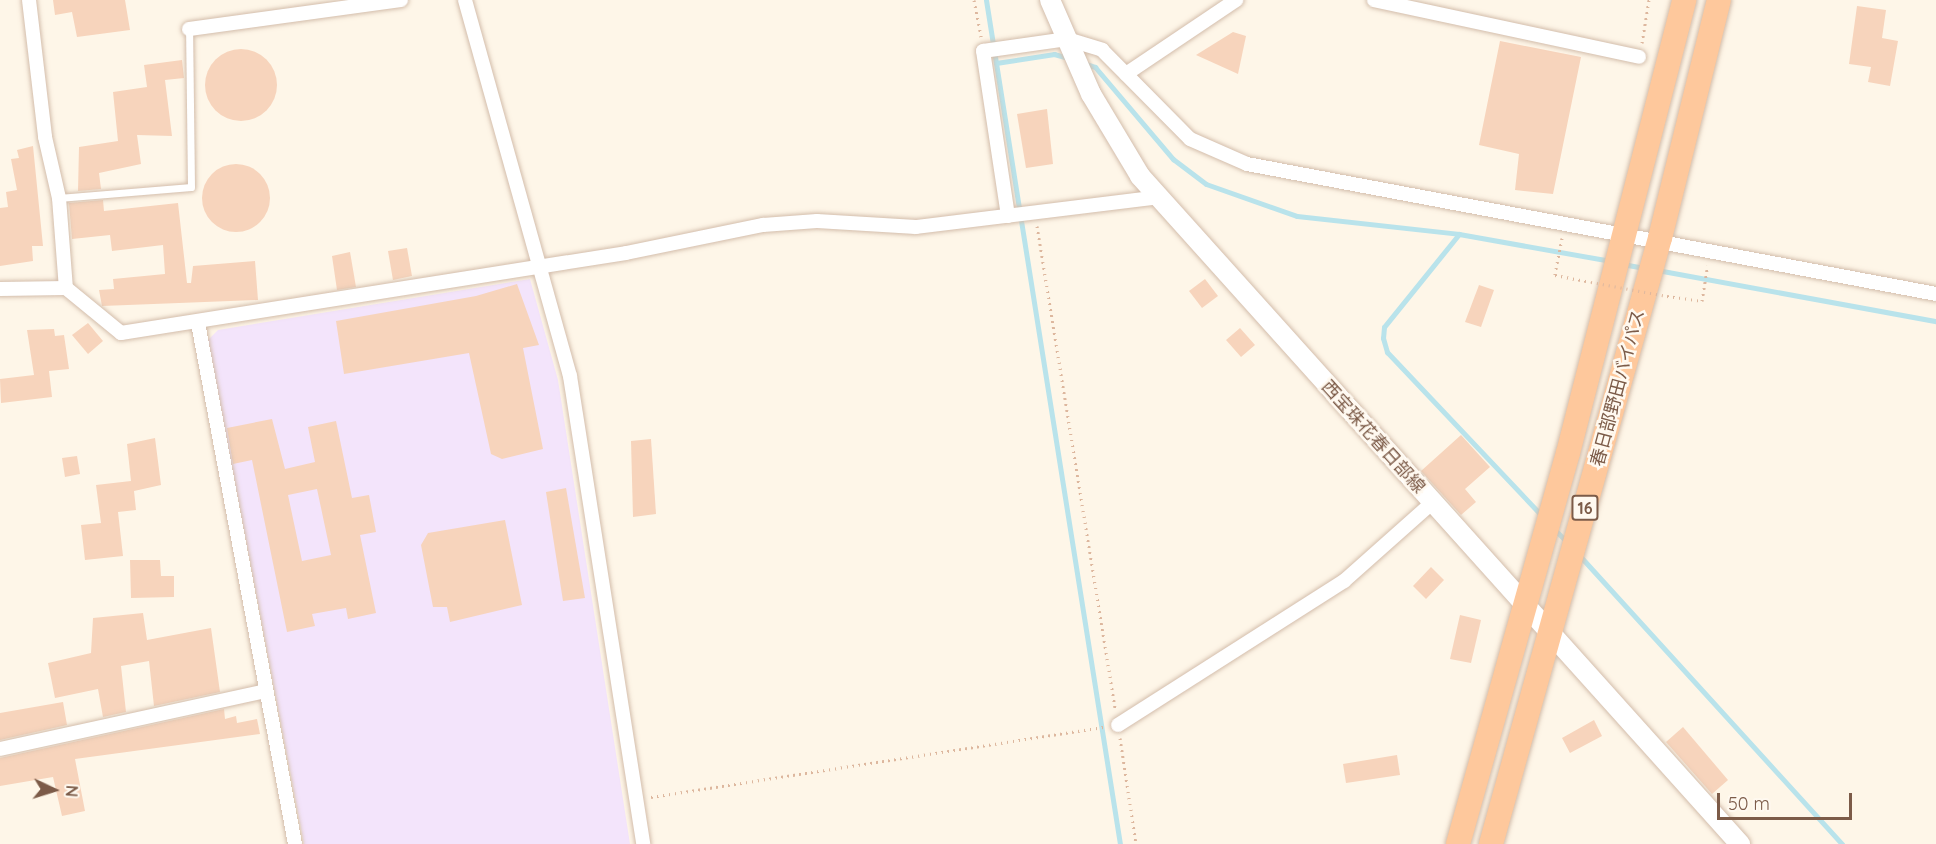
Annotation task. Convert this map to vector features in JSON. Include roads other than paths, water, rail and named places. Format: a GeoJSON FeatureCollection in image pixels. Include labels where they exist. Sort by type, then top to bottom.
{"type":"FeatureCollection","features":[{"type":"Feature","properties":{"kind":"highway","name":"春日部野田バイパス"},"geometry":{"type":"LineString","coordinates":[[1458,844],[1526,606],[1626,232],[1684,0]]}},
{"type":"Feature","properties":{"kind":"highway","name":"春日部野田バイパス"},"geometry":{"type":"LineString","coordinates":[[1491,844],[1659,238],[1719,0]]}},
{"type":"Feature","properties":{"kind":"main road","name":"西宝珠花春日部線"},"geometry":{"type":"LineString","coordinates":[[1050,0],[1082,74],[1118,145],[1159,197],[1740,844]]}},
{"type":"Feature","properties":{"kind":"street"},"geometry":{"type":"LineString","coordinates":[[29,0],[45,137],[59,198],[66,288]]}},
{"type":"Feature","properties":{"kind":"street"},"geometry":{"type":"LineString","coordinates":[[189,29],[401,0]]}},
{"type":"Feature","properties":{"kind":"street"},"geometry":{"type":"LineString","coordinates":[[465,0],[570,376],[642,844]]}},
{"type":"Feature","properties":{"kind":"street"},"geometry":{"type":"LineString","coordinates":[[1126,74],[1236,0]]}},
{"type":"Feature","properties":{"kind":"street"},"geometry":{"type":"LineString","coordinates":[[1374,0],[1639,57]]}},
{"type":"Feature","properties":{"kind":"street"},"geometry":{"type":"LineString","coordinates":[[1008,216],[983,51],[1069,43],[1102,50],[1190,139],[1247,164],[1659,238],[1936,294]]}},
{"type":"Feature","properties":{"kind":"street"},"geometry":{"type":"LineString","coordinates":[[0,289],[66,288],[121,333],[198,323],[540,266],[763,225],[817,221],[916,227],[1159,197]]}},
{"type":"Feature","properties":{"kind":"street"},"geometry":{"type":"LineString","coordinates":[[198,323],[295,844]]}},
{"type":"Feature","properties":{"kind":"street"},"geometry":{"type":"LineString","coordinates":[[1118,725],[1344,581],[1432,503]]}},
{"type":"Feature","properties":{"kind":"street"},"geometry":{"type":"LineString","coordinates":[[0,749],[265,692]]}},
{"type":"Feature","properties":{"kind":"lane"},"geometry":{"type":"LineString","coordinates":[[59,198],[191,188],[189,29]]}},
{"type":"Feature","properties":{"kind":"waterway"},"geometry":{"type":"LineString","coordinates":[[986,0],[1120,844]]}},
{"type":"Feature","properties":{"kind":"waterway"},"geometry":{"type":"LineString","coordinates":[[996,63],[1054,54],[1071,59]]}},
{"type":"Feature","properties":{"kind":"waterway"},"geometry":{"type":"LineString","coordinates":[[1083,63],[1095,67],[1173,159],[1206,184],[1297,216],[1459,234],[1610,261]]}},
{"type":"Feature","properties":{"kind":"waterway"},"geometry":{"type":"LineString","coordinates":[[1459,234],[1384,327],[1383,338],[1387,352],[1544,518]]}},
{"type":"Feature","properties":{"kind":"waterway"},"geometry":{"type":"LineString","coordinates":[[1622,264],[1645,268]]}},
{"type":"Feature","properties":{"kind":"waterway"},"geometry":{"type":"LineString","coordinates":[[1657,270],[1936,321]]}},
{"type":"Feature","properties":{"kind":"waterway"},"geometry":{"type":"LineString","coordinates":[[1554,529],[1569,544]]}},
{"type":"Feature","properties":{"kind":"waterway"},"geometry":{"type":"LineString","coordinates":[[1579,555],[1842,844]]}}]}
